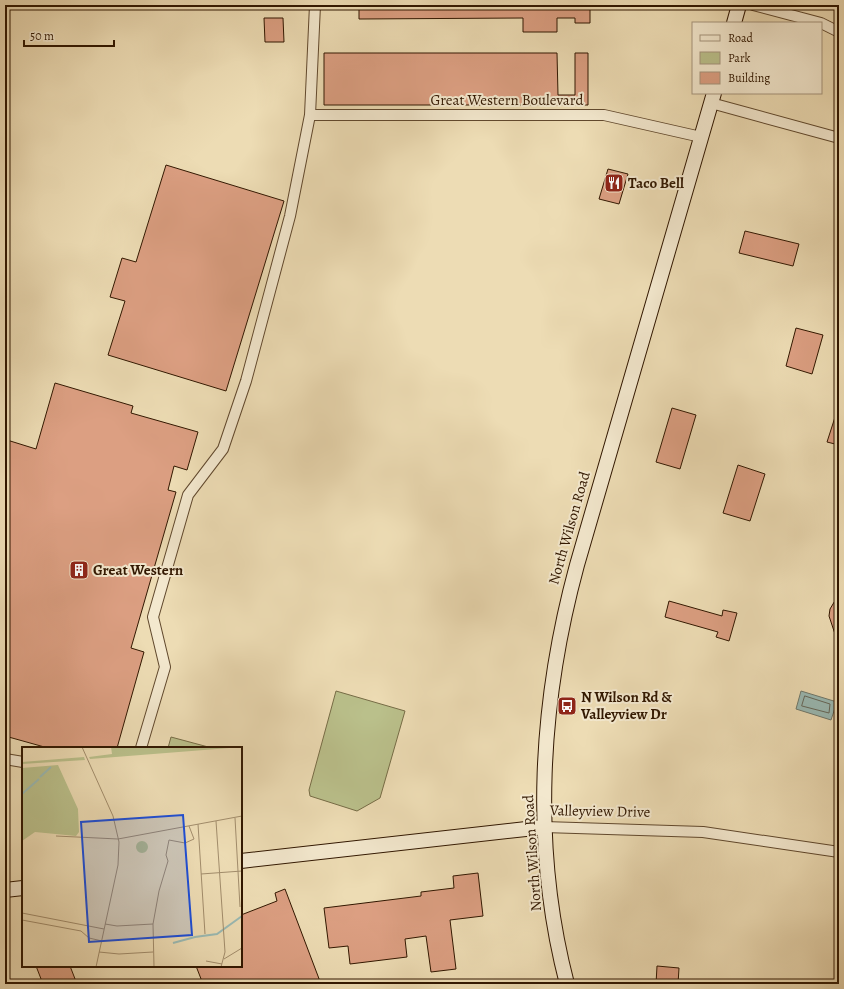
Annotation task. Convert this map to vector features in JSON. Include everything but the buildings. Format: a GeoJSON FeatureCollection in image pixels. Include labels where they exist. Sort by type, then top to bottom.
{"type":"FeatureCollection","features":[{"type":"Feature","properties":{"kind":"main road"},"geometry":{"type":"LineString","coordinates":[[734,22],[739,5]]}},
{"type":"Feature","properties":{"kind":"main road","name":"North Wilson Road"},"geometry":{"type":"LineString","coordinates":[[567,984],[549,889],[544,827],[544,765],[555,658],[564,613],[605,464],[712,98]]}},
{"type":"Feature","properties":{"kind":"main road","name":"Valleyview Drive"},"geometry":{"type":"LineString","coordinates":[[242,861],[544,827]]}},
{"type":"Feature","properties":{"kind":"main road"},"geometry":{"type":"LineString","coordinates":[[5,890],[22,888]]}},
{"type":"Feature","properties":{"kind":"street"},"geometry":{"type":"LineString","coordinates":[[141,747],[165,667],[153,617],[188,495],[223,449],[246,381],[290,216],[310,115],[315,5]]}},
{"type":"Feature","properties":{"kind":"street"},"geometry":{"type":"LineString","coordinates":[[753,5],[817,22]]}},
{"type":"Feature","properties":{"kind":"street"},"geometry":{"type":"LineString","coordinates":[[822,24],[839,32]]}},
{"type":"Feature","properties":{"kind":"street"},"geometry":{"type":"LineString","coordinates":[[712,98],[839,138]]}},
{"type":"Feature","properties":{"kind":"street","name":"Great Western Boulevard"},"geometry":{"type":"LineString","coordinates":[[310,115],[604,114],[701,137]]}},
{"type":"Feature","properties":{"kind":"street"},"geometry":{"type":"LineString","coordinates":[[5,759],[22,762]]}},
{"type":"Feature","properties":{"kind":"street","name":"Valleyview Drive"},"geometry":{"type":"LineString","coordinates":[[544,827],[703,832],[839,852]]}},
{"type":"Feature","properties":{"kind":"green space"},"geometry":{"type":"Polygon","coordinates":[[[336,691],[405,711],[380,798],[357,811],[310,796],[309,790],[336,691]]]}},
{"type":"Feature","properties":{"kind":"green space"},"geometry":{"type":"Polygon","coordinates":[[[171,737],[208,747],[168,747],[171,737]]]}},
{"type":"Feature","properties":{"kind":"water"},"geometry":{"type":"Polygon","coordinates":[[[801,691],[837,702],[831,720],[796,709],[801,691]]]}},
{"type":"Feature","properties":{"kind":"place","name":"Taco Bell"},"geometry":{"type":"Point","coordinates":[614,183]}},
{"type":"Feature","properties":{"kind":"place","name":"Great Western"},"geometry":{"type":"Point","coordinates":[79,570]}},
{"type":"Feature","properties":{"kind":"place","name":"N Wilson Rd & Valleyview Dr"},"geometry":{"type":"Point","coordinates":[567,706]}}]}
